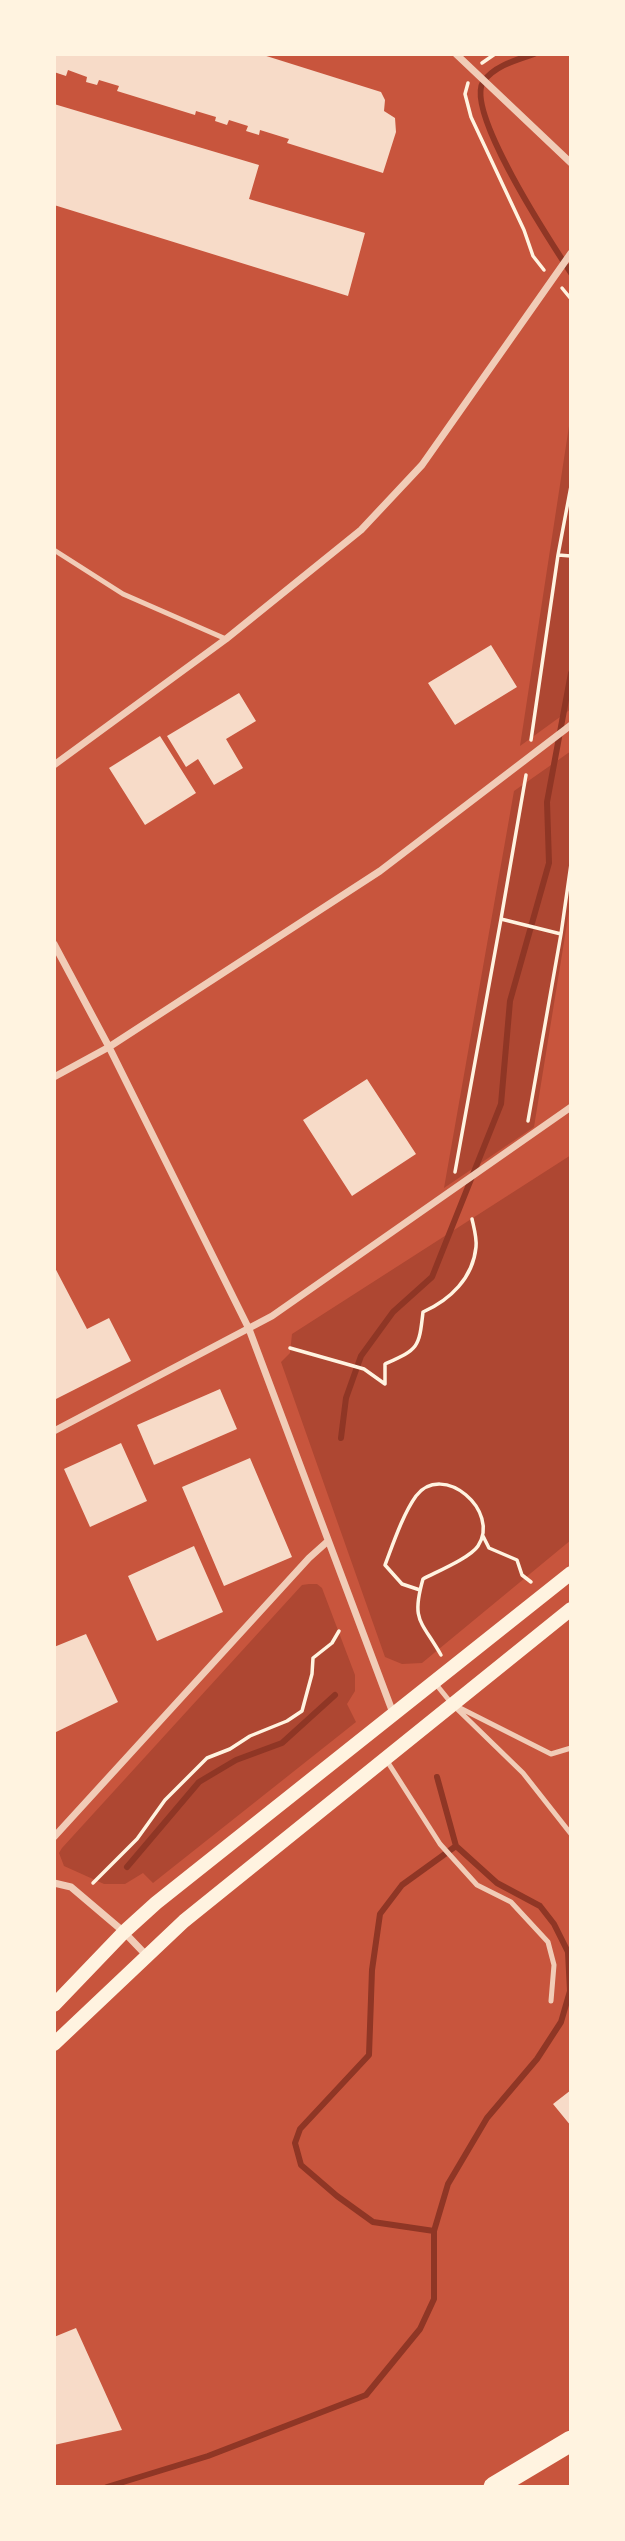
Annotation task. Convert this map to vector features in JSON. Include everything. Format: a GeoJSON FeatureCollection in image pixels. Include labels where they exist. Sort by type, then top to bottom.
{"type":"FeatureCollection","features":[{"type":"Feature","properties":{"kind":"highway"},"geometry":{"type":"LineString","coordinates":[[494,2487],[571,2441]]}},
{"type":"Feature","properties":{"kind":"main road"},"geometry":{"type":"LineString","coordinates":[[54,2005],[124,1932],[156,1903],[571,1573]]}},
{"type":"Feature","properties":{"kind":"main road"},"geometry":{"type":"LineString","coordinates":[[54,2044],[184,1921],[571,1609]]}},
{"type":"Feature","properties":{"kind":"street"},"geometry":{"type":"LineString","coordinates":[[456,54],[571,163]]}},
{"type":"Feature","properties":{"kind":"street"},"geometry":{"type":"LineString","coordinates":[[54,765],[226,639],[360,530],[422,465],[571,253]]}},
{"type":"Feature","properties":{"kind":"street"},"geometry":{"type":"LineString","coordinates":[[54,1077],[109,1047],[380,871],[571,725]]}},
{"type":"Feature","properties":{"kind":"street"},"geometry":{"type":"LineString","coordinates":[[54,944],[109,1047],[249,1329],[393,1713]]}},
{"type":"Feature","properties":{"kind":"street"},"geometry":{"type":"LineString","coordinates":[[54,1431],[272,1316],[571,1107]]}},
{"type":"Feature","properties":{"kind":"street"},"geometry":{"type":"LineString","coordinates":[[54,1837],[299,1568],[328,1541]]}},
{"type":"Feature","properties":{"kind":"street"},"geometry":{"type":"LineString","coordinates":[[54,1883],[71,1887],[124,1932],[148,1957]]}},
{"type":"Feature","properties":{"kind":"lane"},"geometry":{"type":"LineString","coordinates":[[54,550],[123,594],[226,639]]}},
{"type":"Feature","properties":{"kind":"lane"},"geometry":{"type":"LineString","coordinates":[[433,1681],[452,1704],[523,1773],[571,1834]]}},
{"type":"Feature","properties":{"kind":"lane"},"geometry":{"type":"LineString","coordinates":[[452,1704],[551,1754],[571,1748]]}},
{"type":"Feature","properties":{"kind":"lane"},"geometry":{"type":"LineString","coordinates":[[385,1758],[440,1844],[477,1885],[511,1902],[548,1942],[554,1965],[551,2001]]}},
{"type":"Feature","properties":{"kind":"path"},"geometry":{"type":"LineString","coordinates":[[478,67],[495,54]]}},
{"type":"Feature","properties":{"kind":"path"},"geometry":{"type":"LineString","coordinates":[[469,75],[465,94],[471,117],[524,230],[533,256],[540,267],[554,278]]}},
{"type":"Feature","properties":{"kind":"path"},"geometry":{"type":"LineString","coordinates":[[451,1192],[501,919],[571,486]]}},
{"type":"Feature","properties":{"kind":"path"},"geometry":{"type":"LineString","coordinates":[[558,555],[571,556]]}},
{"type":"Feature","properties":{"kind":"path"},"geometry":{"type":"LineString","coordinates":[[524,1142],[571,864]]}},
{"type":"Feature","properties":{"kind":"path"},"geometry":{"type":"LineString","coordinates":[[501,919],[561,934]]}},
{"type":"Feature","properties":{"kind":"path"},"geometry":{"type":"LineString","coordinates":[[290,1348],[364,1369],[385,1384],[385,1364],[413,1351],[421,1337],[423,1312],[455,1293],[470,1267],[477,1246],[472,1219]]}},
{"type":"Feature","properties":{"kind":"path"},"geometry":{"type":"LineString","coordinates":[[419,1590],[402,1584],[385,1565],[417,1494],[435,1484],[453,1486],[466,1493],[479,1509],[483,1536],[489,1548],[517,1560],[522,1575],[533,1584]]}},
{"type":"Feature","properties":{"kind":"path"},"geometry":{"type":"LineString","coordinates":[[442,1657],[418,1620],[416,1602],[419,1590],[423,1579],[477,1549],[483,1536]]}},
{"type":"Feature","properties":{"kind":"path"},"geometry":{"type":"LineString","coordinates":[[93,1883],[137,1839],[165,1800],[207,1758],[287,1721],[302,1711],[310,1683],[313,1658],[332,1643],[339,1630]]}},
{"type":"Feature","properties":{"kind":"shaded area"},"geometry":{"type":"Polygon","coordinates":[[[571,413],[571,709],[520,746],[571,413]]]}},
{"type":"Feature","properties":{"kind":"shaded area"},"geometry":{"type":"Polygon","coordinates":[[[571,751],[571,899],[534,1127],[444,1188],[514,791],[571,751]]]}},
{"type":"Feature","properties":{"kind":"shaded area"},"geometry":{"type":"Polygon","coordinates":[[[571,1155],[571,1540],[422,1663],[402,1664],[385,1657],[281,1362],[290,1353],[292,1334],[571,1155]]]}},
{"type":"Feature","properties":{"kind":"shaded area"},"geometry":{"type":"Polygon","coordinates":[[[317,1584],[322,1588],[355,1675],[355,1691],[347,1704],[356,1722],[153,1883],[143,1873],[125,1884],[104,1884],[64,1866],[59,1853],[62,1848],[302,1585],[317,1584]]]}},
{"type":"Feature","properties":{"kind":"building"},"geometry":{"type":"Polygon","coordinates":[[[54,54],[260,54],[381,92],[385,100],[384,111],[395,118],[396,132],[383,173],[287,143],[289,139],[260,130],[259,135],[246,131],[248,126],[229,120],[227,125],[215,121],[216,117],[196,111],[195,115],[117,91],[119,86],[99,80],[97,85],[86,82],[87,77],[68,70],[66,76],[54,72],[54,54]]]}},
{"type":"Feature","properties":{"kind":"building"},"geometry":{"type":"Polygon","coordinates":[[[54,104],[259,165],[249,199],[365,233],[348,296],[54,205],[54,104]]]}},
{"type":"Feature","properties":{"kind":"building"},"geometry":{"type":"Polygon","coordinates":[[[491,645],[517,687],[455,725],[428,683],[491,645]]]}},
{"type":"Feature","properties":{"kind":"building"},"geometry":{"type":"Polygon","coordinates":[[[239,693],[256,721],[226,739],[243,768],[214,785],[198,759],[186,767],[167,736],[239,693]]]}},
{"type":"Feature","properties":{"kind":"building"},"geometry":{"type":"Polygon","coordinates":[[[160,736],[196,793],[145,825],[109,768],[160,736]]]}},
{"type":"Feature","properties":{"kind":"building"},"geometry":{"type":"Polygon","coordinates":[[[367,1079],[416,1154],[352,1196],[303,1120],[367,1079]]]}},
{"type":"Feature","properties":{"kind":"building"},"geometry":{"type":"Polygon","coordinates":[[[54,1266],[87,1329],[109,1318],[131,1361],[54,1400],[54,1266]]]}},
{"type":"Feature","properties":{"kind":"building"},"geometry":{"type":"Polygon","coordinates":[[[220,1389],[237,1429],[154,1465],[137,1425],[220,1389]]]}},
{"type":"Feature","properties":{"kind":"building"},"geometry":{"type":"Polygon","coordinates":[[[121,1443],[147,1501],[90,1527],[64,1469],[121,1443]]]}},
{"type":"Feature","properties":{"kind":"building"},"geometry":{"type":"Polygon","coordinates":[[[250,1458],[292,1557],[224,1586],[182,1487],[250,1458]]]}},
{"type":"Feature","properties":{"kind":"building"},"geometry":{"type":"Polygon","coordinates":[[[194,1546],[223,1612],[157,1641],[128,1576],[194,1546]]]}},
{"type":"Feature","properties":{"kind":"building"},"geometry":{"type":"Polygon","coordinates":[[[86,1634],[118,1702],[54,1733],[54,1647],[86,1634]]]}},
{"type":"Feature","properties":{"kind":"building"},"geometry":{"type":"Polygon","coordinates":[[[571,2090],[571,2126],[553,2104],[571,2090]]]}},
{"type":"Feature","properties":{"kind":"building"},"geometry":{"type":"Polygon","coordinates":[[[76,2328],[122,2430],[54,2445],[54,2337],[76,2328]]]}},
{"type":"Feature","properties":{"kind":"waterway"},"geometry":{"type":"LineString","coordinates":[[534,54],[506,64],[488,76],[483,82],[481,98],[486,120],[513,178],[571,273]]}},
{"type":"Feature","properties":{"kind":"waterway"},"geometry":{"type":"LineString","coordinates":[[341,1438],[346,1398],[361,1356],[393,1312],[432,1277],[501,1104],[510,1001],[549,863],[547,802],[571,673]]}},
{"type":"Feature","properties":{"kind":"waterway"},"geometry":{"type":"LineString","coordinates":[[127,1867],[199,1782],[236,1760],[282,1743],[335,1695]]}},
{"type":"Feature","properties":{"kind":"waterway"},"geometry":{"type":"LineString","coordinates":[[107,2487],[208,2456],[366,2395],[420,2329],[434,2299],[434,2231],[448,2184],[487,2118],[537,2059],[561,2022],[570,1991],[568,1952],[554,1924],[540,1906],[497,1883],[456,1846],[437,1777]]}},
{"type":"Feature","properties":{"kind":"waterway"},"geometry":{"type":"LineString","coordinates":[[434,2231],[373,2222],[301,2165],[295,2143],[300,2129],[369,2055],[372,1970],[380,1914],[402,1885],[456,1846]]}}]}
